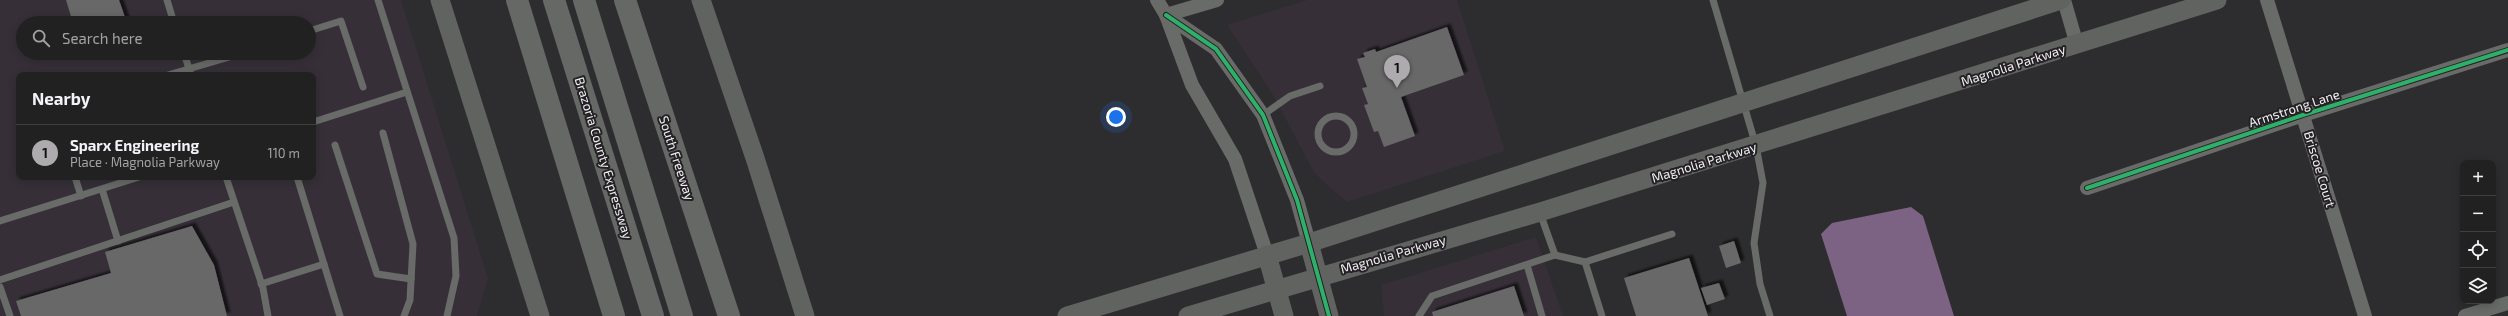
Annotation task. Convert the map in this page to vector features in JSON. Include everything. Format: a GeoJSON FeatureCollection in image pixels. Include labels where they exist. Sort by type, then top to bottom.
{"type":"FeatureCollection","features":[{"type":"Feature","properties":{"kind":"highway"},"geometry":{"type":"LineString","coordinates":[[517,0],[614,316]]}},
{"type":"Feature","properties":{"kind":"highway","name":"Brazoria County Expressway"},"geometry":{"type":"LineString","coordinates":[[554,0],[653,316]]}},
{"type":"Feature","properties":{"kind":"highway","name":"Brazoria County Expressway"},"geometry":{"type":"LineString","coordinates":[[584,0],[682,316]]}},
{"type":"Feature","properties":{"kind":"highway","name":"South Freeway"},"geometry":{"type":"LineString","coordinates":[[625,0],[729,316]]}},
{"type":"Feature","properties":{"kind":"main road"},"geometry":{"type":"LineString","coordinates":[[440,0],[540,316]]}},
{"type":"Feature","properties":{"kind":"main road"},"geometry":{"type":"LineString","coordinates":[[701,0],[755,158],[805,316]]}},
{"type":"Feature","properties":{"kind":"main road"},"geometry":{"type":"LineString","coordinates":[[1067,316],[1267,256],[2061,0]]}},
{"type":"Feature","properties":{"kind":"main road","name":"Magnolia Parkway"},"geometry":{"type":"LineString","coordinates":[[1188,316],[1318,276],[1540,212],[1756,146],[2218,0]]}},
{"type":"Feature","properties":{"kind":"main road"},"geometry":{"type":"LineString","coordinates":[[1309,242],[1329,316]]}},
{"type":"Feature","properties":{"kind":"main road"},"geometry":{"type":"LineString","coordinates":[[1267,256],[1284,316]]}},
{"type":"Feature","properties":{"kind":"street"},"geometry":{"type":"LineString","coordinates":[[1157,0],[1166,15],[1192,85],[1235,159],[1267,256]]}},
{"type":"Feature","properties":{"kind":"street"},"geometry":{"type":"LineString","coordinates":[[1166,15],[1217,0]]}},
{"type":"Feature","properties":{"kind":"street"},"geometry":{"type":"LineString","coordinates":[[2064,0],[2077,45]]}},
{"type":"Feature","properties":{"kind":"street","name":"Briscoe Court"},"geometry":{"type":"LineString","coordinates":[[2267,0],[2365,316]]}},
{"type":"Feature","properties":{"kind":"street"},"geometry":{"type":"LineString","coordinates":[[1166,15],[1216,49],[1263,115],[1297,200],[1309,242]]}},
{"type":"Feature","properties":{"kind":"street","name":"Armstrong Lane"},"geometry":{"type":"LineString","coordinates":[[2086,188],[2303,115],[2508,50]]}},
{"type":"Feature","properties":{"kind":"street"},"geometry":{"type":"LineString","coordinates":[[2465,316],[2508,303]]}},
{"type":"Feature","properties":{"kind":"lane"},"geometry":{"type":"LineString","coordinates":[[167,0],[172,16]]}},
{"type":"Feature","properties":{"kind":"lane"},"geometry":{"type":"LineString","coordinates":[[378,0],[454,238],[456,276],[446,316]]}},
{"type":"Feature","properties":{"kind":"lane"},"geometry":{"type":"LineString","coordinates":[[1713,0],[1756,146],[1763,183],[1754,243],[1760,284],[1770,316]]}},
{"type":"Feature","properties":{"kind":"lane"},"geometry":{"type":"LineString","coordinates":[[316,29],[341,21],[363,87]]}},
{"type":"Feature","properties":{"kind":"lane"},"geometry":{"type":"LineString","coordinates":[[186,60],[190,72],[223,60]]}},
{"type":"Feature","properties":{"kind":"lane"},"geometry":{"type":"LineString","coordinates":[[1263,115],[1290,96],[1320,86]]}},
{"type":"Feature","properties":{"kind":"lane"},"geometry":{"type":"LineString","coordinates":[[316,121],[407,92]]}},
{"type":"Feature","properties":{"kind":"lane"},"geometry":{"type":"LineString","coordinates":[[1336,116],[1350,122],[1354,132],[1353,138],[1346,148],[1334,152],[1328,150],[1319,141],[1318,129],[1325,119],[1336,116]]}},
{"type":"Feature","properties":{"kind":"lane"},"geometry":{"type":"LineString","coordinates":[[383,133],[413,244],[410,300],[404,316]]}},
{"type":"Feature","properties":{"kind":"lane"},"geometry":{"type":"LineString","coordinates":[[335,145],[377,274],[411,279]]}},
{"type":"Feature","properties":{"kind":"lane"},"geometry":{"type":"LineString","coordinates":[[76,180],[81,196]]}},
{"type":"Feature","properties":{"kind":"lane"},"geometry":{"type":"LineString","coordinates":[[0,221],[130,180]]}},
{"type":"Feature","properties":{"kind":"lane"},"geometry":{"type":"LineString","coordinates":[[227,180],[261,284],[268,316]]}},
{"type":"Feature","properties":{"kind":"lane"},"geometry":{"type":"LineString","coordinates":[[298,180],[340,316]]}},
{"type":"Feature","properties":{"kind":"lane"},"geometry":{"type":"LineString","coordinates":[[102,189],[118,241]]}},
{"type":"Feature","properties":{"kind":"lane"},"geometry":{"type":"LineString","coordinates":[[0,280],[234,202]]}},
{"type":"Feature","properties":{"kind":"lane"},"geometry":{"type":"LineString","coordinates":[[1540,212],[1555,255]]}},
{"type":"Feature","properties":{"kind":"lane"},"geometry":{"type":"LineString","coordinates":[[1419,316],[1432,296],[1555,255],[1585,262],[1672,234]]}},
{"type":"Feature","properties":{"kind":"lane"},"geometry":{"type":"LineString","coordinates":[[1585,262],[1602,316]]}},
{"type":"Feature","properties":{"kind":"lane"},"geometry":{"type":"LineString","coordinates":[[261,284],[324,264]]}},
{"type":"Feature","properties":{"kind":"lane"},"geometry":{"type":"LineString","coordinates":[[1527,265],[1542,316]]}},
{"type":"Feature","properties":{"kind":"lane"},"geometry":{"type":"LineString","coordinates":[[0,287],[10,316]]}},
{"type":"Feature","properties":{"kind":"shaded area"},"geometry":{"type":"Polygon","coordinates":[[[0,0],[401,0],[488,278],[477,316],[0,316],[0,0]]]}},
{"type":"Feature","properties":{"kind":"shaded area"},"geometry":{"type":"Polygon","coordinates":[[[1307,0],[1457,0],[1505,151],[1347,202],[1315,174],[1273,95],[1227,25],[1307,0]]]}},
{"type":"Feature","properties":{"kind":"shaded area"},"geometry":{"type":"Polygon","coordinates":[[[1911,207],[1923,216],[1954,316],[1847,316],[1821,234],[1832,223],[1911,207]]]}},
{"type":"Feature","properties":{"kind":"shaded area"},"geometry":{"type":"Polygon","coordinates":[[[1536,237],[1563,316],[1384,316],[1381,285],[1536,237]]]}},
{"type":"Feature","properties":{"kind":"building"},"geometry":{"type":"Polygon","coordinates":[[[66,0],[119,0],[125,16],[71,16],[66,0]]]}},
{"type":"Feature","properties":{"kind":"building"},"geometry":{"type":"Polygon","coordinates":[[[1447,27],[1464,75],[1401,97],[1415,136],[1384,147],[1378,131],[1374,132],[1364,105],[1368,104],[1362,88],[1367,87],[1357,59],[1365,57],[1363,53],[1375,49],[1376,52],[1447,27]]]}},
{"type":"Feature","properties":{"kind":"building"},"geometry":{"type":"Polygon","coordinates":[[[192,226],[214,265],[227,316],[21,316],[16,301],[111,273],[105,252],[192,226]]]}},
{"type":"Feature","properties":{"kind":"building"},"geometry":{"type":"Polygon","coordinates":[[[1734,241],[1741,263],[1726,268],[1719,246],[1734,241]]]}},
{"type":"Feature","properties":{"kind":"building"},"geometry":{"type":"Polygon","coordinates":[[[1689,258],[1708,316],[1636,316],[1624,278],[1689,258]]]}},
{"type":"Feature","properties":{"kind":"building"},"geometry":{"type":"Polygon","coordinates":[[[1719,283],[1725,299],[1707,305],[1701,288],[1719,283]]]}},
{"type":"Feature","properties":{"kind":"building"},"geometry":{"type":"Polygon","coordinates":[[[1514,286],[1524,316],[1433,316],[1432,312],[1514,286]]]}},
{"type":"Feature","properties":{"kind":"cycle path"},"geometry":{"type":"LineString","coordinates":[[1166,15],[1216,49],[1263,115],[1297,200],[1329,316]]}},
{"type":"Feature","properties":{"kind":"cycle path"},"geometry":{"type":"LineString","coordinates":[[2087,188],[2303,115],[2508,50]]}},
{"type":"Feature","properties":{"kind":"place","name":"Sparx Engineering"},"geometry":{"type":"Point","coordinates":[1397,88]}}]}
